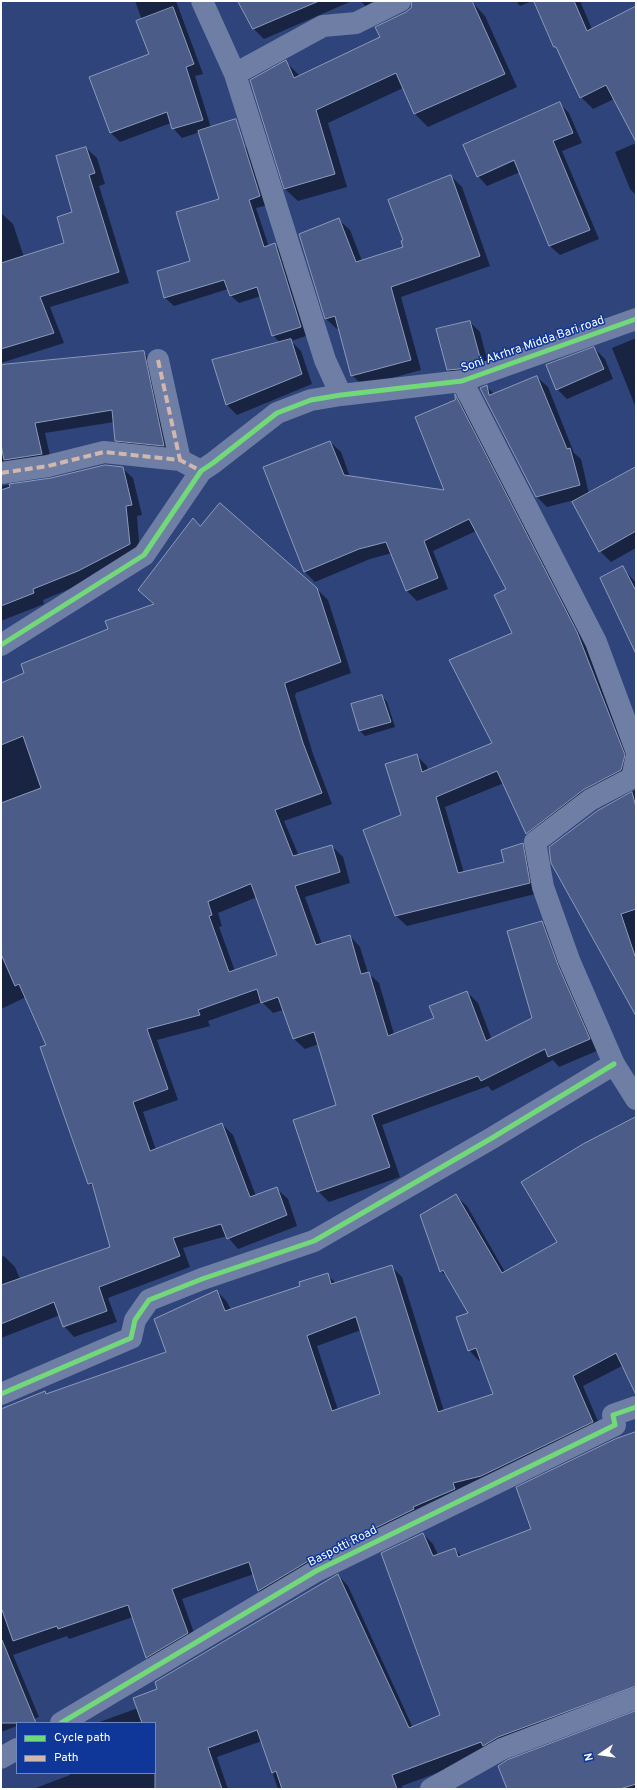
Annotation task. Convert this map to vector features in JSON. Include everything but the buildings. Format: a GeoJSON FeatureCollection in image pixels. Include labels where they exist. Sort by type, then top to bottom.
{"type":"FeatureCollection","features":[{"type":"Feature","properties":{"kind":"street"},"geometry":{"type":"LineString","coordinates":[[202,1],[235,74],[326,360],[342,395]]}},
{"type":"Feature","properties":{"kind":"street"},"geometry":{"type":"LineString","coordinates":[[235,74],[323,26],[356,23],[400,1]]}},
{"type":"Feature","properties":{"kind":"street","name":"Soni Akrhra Midda Bari road"},"geometry":{"type":"LineString","coordinates":[[1,645],[144,555],[201,471],[277,413],[311,400],[462,381],[636,319]]}},
{"type":"Feature","properties":{"kind":"street"},"geometry":{"type":"LineString","coordinates":[[158,360],[180,460]]}},
{"type":"Feature","properties":{"kind":"street"},"geometry":{"type":"LineString","coordinates":[[462,381],[596,642],[636,750]]}},
{"type":"Feature","properties":{"kind":"street"},"geometry":{"type":"LineString","coordinates":[[1,473],[48,466],[104,452],[180,460],[201,471]]}},
{"type":"Feature","properties":{"kind":"street"},"geometry":{"type":"LineString","coordinates":[[636,759],[632,778],[590,800],[535,842],[543,887],[570,960],[614,1064],[636,1099]]}},
{"type":"Feature","properties":{"kind":"street"},"geometry":{"type":"LineString","coordinates":[[1,1394],[132,1338],[135,1320],[149,1300],[202,1279],[314,1241],[492,1138],[614,1064]]}},
{"type":"Feature","properties":{"kind":"street","name":"Baspotti Road"},"geometry":{"type":"LineString","coordinates":[[63,1722],[316,1571],[615,1425],[613,1415],[636,1407]]}},
{"type":"Feature","properties":{"kind":"street"},"geometry":{"type":"LineString","coordinates":[[431,1789],[502,1749],[636,1698]]}},
{"type":"Feature","properties":{"kind":"street"},"geometry":{"type":"LineString","coordinates":[[1,1758],[16,1750]]}},
{"type":"Feature","properties":{"kind":"marked path"},"geometry":{"type":"LineString","coordinates":[[158,360],[180,460]]}},
{"type":"Feature","properties":{"kind":"marked path"},"geometry":{"type":"LineString","coordinates":[[1,473],[48,466],[104,452],[180,460],[201,471]]}},
{"type":"Feature","properties":{"kind":"cycle path"},"geometry":{"type":"LineString","coordinates":[[1,645],[144,555],[201,471],[277,413],[311,400],[341,395],[462,381],[636,319]]}},
{"type":"Feature","properties":{"kind":"cycle path"},"geometry":{"type":"LineString","coordinates":[[1,1394],[131,1338],[135,1320],[149,1300],[202,1279],[314,1241],[492,1138],[614,1064]]}},
{"type":"Feature","properties":{"kind":"cycle path"},"geometry":{"type":"LineString","coordinates":[[63,1722],[316,1571],[615,1425],[613,1415],[636,1407]]}}]}
